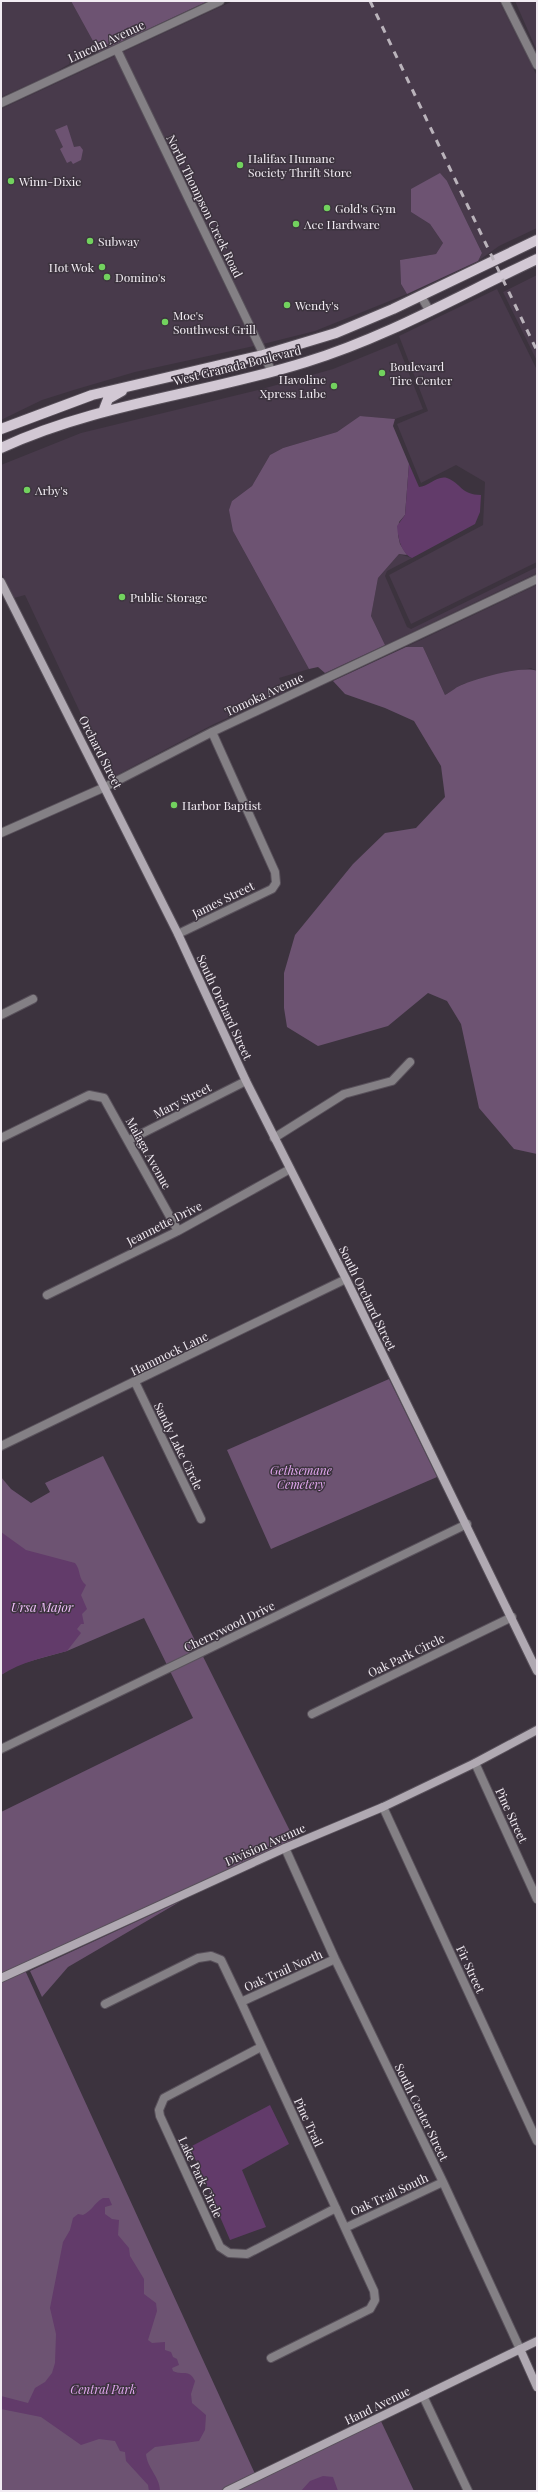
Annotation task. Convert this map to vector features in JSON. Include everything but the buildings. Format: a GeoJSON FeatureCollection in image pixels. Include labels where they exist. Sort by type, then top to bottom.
{"type":"FeatureCollection","features":[{"type":"Feature","properties":{"kind":"main road","name":"West Granada Boulevard"},"geometry":{"type":"LineString","coordinates":[[1,429],[60,406],[134,384],[263,355],[336,333],[421,296],[537,240]]}},
{"type":"Feature","properties":{"kind":"main road","name":"West Granada Boulevard"},"geometry":{"type":"LineString","coordinates":[[1,448],[130,404],[272,372],[341,351],[430,312],[537,259]]}},
{"type":"Feature","properties":{"kind":"main road"},"geometry":{"type":"LineString","coordinates":[[103,412],[108,399],[134,384]]}},
{"type":"Feature","properties":{"kind":"street","name":"Lincoln Avenue"},"geometry":{"type":"LineString","coordinates":[[1,103],[220,1]]}},
{"type":"Feature","properties":{"kind":"street"},"geometry":{"type":"LineString","coordinates":[[505,1],[537,65]]}},
{"type":"Feature","properties":{"kind":"street","name":"North Thompson Creek Road"},"geometry":{"type":"LineString","coordinates":[[117,50],[272,372]]}},
{"type":"Feature","properties":{"kind":"street"},"geometry":{"type":"LineString","coordinates":[[421,296],[430,312]]}},
{"type":"Feature","properties":{"kind":"street","name":"Tomoka Avenue"},"geometry":{"type":"LineString","coordinates":[[1,833],[105,787],[212,732],[537,579]]}},
{"type":"Feature","properties":{"kind":"street","name":"Orchard Street"},"geometry":{"type":"LineString","coordinates":[[1,582],[178,934]]}},
{"type":"Feature","properties":{"kind":"street","name":"James Street"},"geometry":{"type":"LineString","coordinates":[[178,934],[272,889],[276,883],[275,872],[212,732]]}},
{"type":"Feature","properties":{"kind":"street","name":"South Orchard Street"},"geometry":{"type":"LineString","coordinates":[[178,934],[246,1081],[467,1524],[537,1671]]}},
{"type":"Feature","properties":{"kind":"street"},"geometry":{"type":"LineString","coordinates":[[1,1014],[32,999]]}},
{"type":"Feature","properties":{"kind":"street"},"geometry":{"type":"LineString","coordinates":[[274,1138],[344,1094],[392,1081],[410,1062]]}},
{"type":"Feature","properties":{"kind":"street","name":"Mary Street"},"geometry":{"type":"LineString","coordinates":[[129,1140],[246,1081]]}},
{"type":"Feature","properties":{"kind":"street","name":"Malaga Avenue"},"geometry":{"type":"LineString","coordinates":[[1,1138],[89,1095],[104,1098],[129,1140],[178,1231]]}},
{"type":"Feature","properties":{"kind":"street","name":"Jeannette Drive"},"geometry":{"type":"LineString","coordinates":[[47,1295],[178,1231],[290,1169]]}},
{"type":"Feature","properties":{"kind":"street","name":"Hammock Lane"},"geometry":{"type":"LineString","coordinates":[[1,1446],[346,1279]]}},
{"type":"Feature","properties":{"kind":"street","name":"Sandy Lake Circle"},"geometry":{"type":"LineString","coordinates":[[135,1382],[201,1519]]}},
{"type":"Feature","properties":{"kind":"street","name":"Cherrywood Drive"},"geometry":{"type":"LineString","coordinates":[[1,1749],[467,1524]]}},
{"type":"Feature","properties":{"kind":"street","name":"Oak Park Circle"},"geometry":{"type":"LineString","coordinates":[[312,1714],[512,1617]]}},
{"type":"Feature","properties":{"kind":"street","name":"Division Avenue"},"geometry":{"type":"LineString","coordinates":[[1,1978],[285,1848],[384,1807],[475,1764],[537,1730]]}},
{"type":"Feature","properties":{"kind":"street","name":"Pine Street"},"geometry":{"type":"LineString","coordinates":[[475,1764],[537,1899]]}},
{"type":"Feature","properties":{"kind":"street","name":"Fir Street"},"geometry":{"type":"LineString","coordinates":[[384,1807],[537,2141]]}},
{"type":"Feature","properties":{"kind":"street","name":"South Center Street"},"geometry":{"type":"LineString","coordinates":[[285,1848],[335,1960],[443,2182],[537,2387]]}},
{"type":"Feature","properties":{"kind":"street","name":"Pine Trail"},"geometry":{"type":"LineString","coordinates":[[105,2004],[198,1958],[211,1956],[221,1960],[241,2002],[374,2291],[375,2300],[370,2309],[271,2358]]}},
{"type":"Feature","properties":{"kind":"street","name":"Oak Trail North"},"geometry":{"type":"LineString","coordinates":[[241,2002],[335,1960]]}},
{"type":"Feature","properties":{"kind":"street","name":"Lake Park Circle"},"geometry":{"type":"LineString","coordinates":[[261,2047],[164,2098],[159,2110],[160,2116],[220,2247],[229,2254],[247,2254],[336,2208]]}},
{"type":"Feature","properties":{"kind":"street","name":"Oak Trail South"},"geometry":{"type":"LineString","coordinates":[[345,2228],[443,2182]]}},
{"type":"Feature","properties":{"kind":"street","name":"Hand Avenue"},"geometry":{"type":"LineString","coordinates":[[227,2491],[537,2341]]}},
{"type":"Feature","properties":{"kind":"street"},"geometry":{"type":"LineString","coordinates":[[423,2396],[468,2491]]}},
{"type":"Feature","properties":{"kind":"shaded area"},"geometry":{"type":"Polygon","coordinates":[[[1,1],[71,1],[97,48],[52,74],[1,97],[1,1]]]}},
{"type":"Feature","properties":{"kind":"shaded area"},"geometry":{"type":"Polygon","coordinates":[[[233,1],[499,1],[537,76],[537,228],[499,246],[478,261],[482,253],[447,181],[411,212],[430,224],[443,243],[436,254],[400,260],[401,284],[407,294],[315,331],[263,344],[123,52],[233,1]]]}},
{"type":"Feature","properties":{"kind":"shaded area"},"geometry":{"type":"Polygon","coordinates":[[[515,1],[537,1],[537,51],[515,1]]]}},
{"type":"Feature","properties":{"kind":"shaded area"},"geometry":{"type":"Polygon","coordinates":[[[115,56],[254,346],[135,372],[42,400],[1,420],[1,109],[115,56]]]}},
{"type":"Feature","properties":{"kind":"shaded area"},"geometry":{"type":"Polygon","coordinates":[[[537,275],[537,361],[503,292],[537,275]]]}},
{"type":"Feature","properties":{"kind":"shaded area"},"geometry":{"type":"Polygon","coordinates":[[[497,289],[537,370],[537,562],[411,624],[389,575],[483,525],[485,482],[456,465],[421,483],[397,424],[428,411],[399,336],[497,289]]]}},
{"type":"Feature","properties":{"kind":"shaded area"},"geometry":{"type":"Polygon","coordinates":[[[397,343],[423,409],[395,419],[360,416],[337,432],[283,448],[270,455],[252,486],[232,501],[233,531],[309,669],[279,678],[285,692],[214,724],[111,778],[25,595],[14,598],[1,572],[1,465],[81,433],[262,389],[333,369],[397,343]]]}},
{"type":"Feature","properties":{"kind":"shaded area"},"geometry":{"type":"Polygon","coordinates":[[[399,554],[412,558],[387,571],[385,576],[407,627],[411,629],[537,567],[537,573],[385,645],[371,616],[378,578],[399,554]]]}},
{"type":"Feature","properties":{"kind":"shaded area"},"geometry":{"type":"Polygon","coordinates":[[[537,585],[537,671],[531,668],[463,684],[445,695],[423,647],[406,647],[537,585]]]}},
{"type":"Feature","properties":{"kind":"green space"},"geometry":{"type":"Polygon","coordinates":[[[71,1],[208,1],[99,52],[71,1]]]}},
{"type":"Feature","properties":{"kind":"green space"},"geometry":{"type":"Polygon","coordinates":[[[67,125],[74,147],[80,146],[83,150],[81,160],[73,164],[71,161],[67,163],[60,149],[63,147],[55,130],[67,125]]]}},
{"type":"Feature","properties":{"kind":"green space"},"geometry":{"type":"Polygon","coordinates":[[[440,173],[447,181],[482,253],[478,261],[407,294],[401,284],[400,260],[436,254],[443,243],[430,224],[411,212],[411,189],[440,173]]]}},
{"type":"Feature","properties":{"kind":"green space"},"geometry":{"type":"Polygon","coordinates":[[[360,416],[395,419],[393,426],[409,464],[405,515],[399,522],[398,535],[400,544],[407,555],[399,554],[378,578],[371,616],[385,645],[325,673],[318,667],[309,669],[233,531],[229,510],[232,501],[252,486],[270,455],[283,448],[337,432],[360,416]]]}},
{"type":"Feature","properties":{"kind":"green space"},"geometry":{"type":"Polygon","coordinates":[[[406,647],[423,647],[445,695],[461,685],[490,676],[512,671],[537,671],[537,1154],[514,1149],[479,1108],[461,1024],[447,1001],[428,993],[388,1026],[318,1046],[287,1027],[284,1008],[284,973],[295,935],[353,864],[385,833],[416,828],[445,797],[441,766],[414,721],[385,708],[345,694],[333,681],[406,647]]]}},
{"type":"Feature","properties":{"kind":"green space","name":"Gethsemane Cemetery"},"geometry":{"type":"Polygon","coordinates":[[[389,1379],[437,1477],[271,1549],[227,1450],[389,1379]]]}},
{"type":"Feature","properties":{"kind":"green space","name":"Central Park"},"geometry":{"type":"Polygon","coordinates":[[[103,1456],[296,1843],[24,1968],[256,2476],[379,2417],[414,2491],[1,2491],[1,1812],[193,1718],[144,1618],[67,1651],[16,1665],[1,1675],[1,1477],[11,1489],[31,1503],[50,1492],[45,1483],[103,1456]]]}},
{"type":"Feature","properties":{"kind":"green space"},"geometry":{"type":"Polygon","coordinates":[[[181,1901],[68,1967],[42,1997],[30,1971],[181,1901]]]}},
{"type":"Feature","properties":{"kind":"water"},"geometry":{"type":"Polygon","coordinates":[[[409,464],[419,487],[440,478],[447,478],[469,493],[481,495],[480,512],[475,524],[412,558],[405,553],[403,549],[399,540],[397,526],[405,515],[409,464]]]}},
{"type":"Feature","properties":{"kind":"water","name":"Ursa Major"},"geometry":{"type":"Polygon","coordinates":[[[1,1532],[26,1550],[75,1563],[83,1583],[86,1585],[81,1595],[87,1609],[82,1614],[84,1624],[81,1624],[77,1629],[81,1633],[67,1651],[25,1663],[1,1675],[1,1532]]]}},
{"type":"Feature","properties":{"kind":"water"},"geometry":{"type":"Polygon","coordinates":[[[270,2105],[289,2144],[242,2170],[266,2227],[230,2240],[190,2147],[270,2105]]]}},
{"type":"Feature","properties":{"kind":"water"},"geometry":{"type":"Polygon","coordinates":[[[103,2198],[109,2198],[112,2205],[105,2207],[105,2214],[112,2219],[119,2220],[118,2235],[129,2248],[130,2256],[144,2279],[144,2294],[156,2303],[157,2311],[148,2340],[152,2343],[165,2342],[165,2350],[171,2352],[173,2357],[177,2359],[179,2365],[172,2368],[173,2371],[188,2373],[193,2377],[195,2381],[191,2394],[192,2403],[206,2415],[205,2430],[199,2441],[155,2447],[146,2454],[149,2464],[158,2481],[160,2491],[149,2491],[148,2485],[126,2461],[125,2452],[120,2451],[115,2441],[99,2439],[81,2445],[41,2417],[1,2409],[1,2396],[28,2403],[35,2388],[45,2382],[52,2373],[55,2363],[56,2334],[50,2308],[63,2242],[70,2230],[73,2218],[78,2214],[83,2215],[86,2213],[103,2198]]]}},
{"type":"Feature","properties":{"kind":"water"},"geometry":{"type":"Polygon","coordinates":[[[323,2476],[333,2477],[338,2491],[301,2491],[310,2481],[323,2476]]]}},
{"type":"Feature","properties":{"kind":"railway"},"geometry":{"type":"LineString","coordinates":[[370,1],[537,351]]}},
{"type":"Feature","properties":{"kind":"place","name":"Halifax Humane Society Thrift Store"},"geometry":{"type":"Point","coordinates":[240,165]}},
{"type":"Feature","properties":{"kind":"place","name":"Winn-Dixie"},"geometry":{"type":"Point","coordinates":[11,181]}},
{"type":"Feature","properties":{"kind":"place","name":"Gold's Gym"},"geometry":{"type":"Point","coordinates":[327,208]}},
{"type":"Feature","properties":{"kind":"place","name":"Ace Hardware"},"geometry":{"type":"Point","coordinates":[296,224]}},
{"type":"Feature","properties":{"kind":"place","name":"Subway"},"geometry":{"type":"Point","coordinates":[90,241]}},
{"type":"Feature","properties":{"kind":"place","name":"Hot Wok"},"geometry":{"type":"Point","coordinates":[102,267]}},
{"type":"Feature","properties":{"kind":"place","name":"Domino's"},"geometry":{"type":"Point","coordinates":[107,277]}},
{"type":"Feature","properties":{"kind":"place","name":"Wendy's"},"geometry":{"type":"Point","coordinates":[287,305]}},
{"type":"Feature","properties":{"kind":"place","name":"Moe's Southwest Grill"},"geometry":{"type":"Point","coordinates":[165,322]}},
{"type":"Feature","properties":{"kind":"place","name":"Boulevard Tire Center"},"geometry":{"type":"Point","coordinates":[382,373]}},
{"type":"Feature","properties":{"kind":"place","name":"Havoline Xpress Lube"},"geometry":{"type":"Point","coordinates":[334,386]}},
{"type":"Feature","properties":{"kind":"place","name":"Arby's"},"geometry":{"type":"Point","coordinates":[27,490]}},
{"type":"Feature","properties":{"kind":"place","name":"Public Storage"},"geometry":{"type":"Point","coordinates":[122,597]}},
{"type":"Feature","properties":{"kind":"place","name":"Harbor Baptist"},"geometry":{"type":"Point","coordinates":[174,805]}}]}
